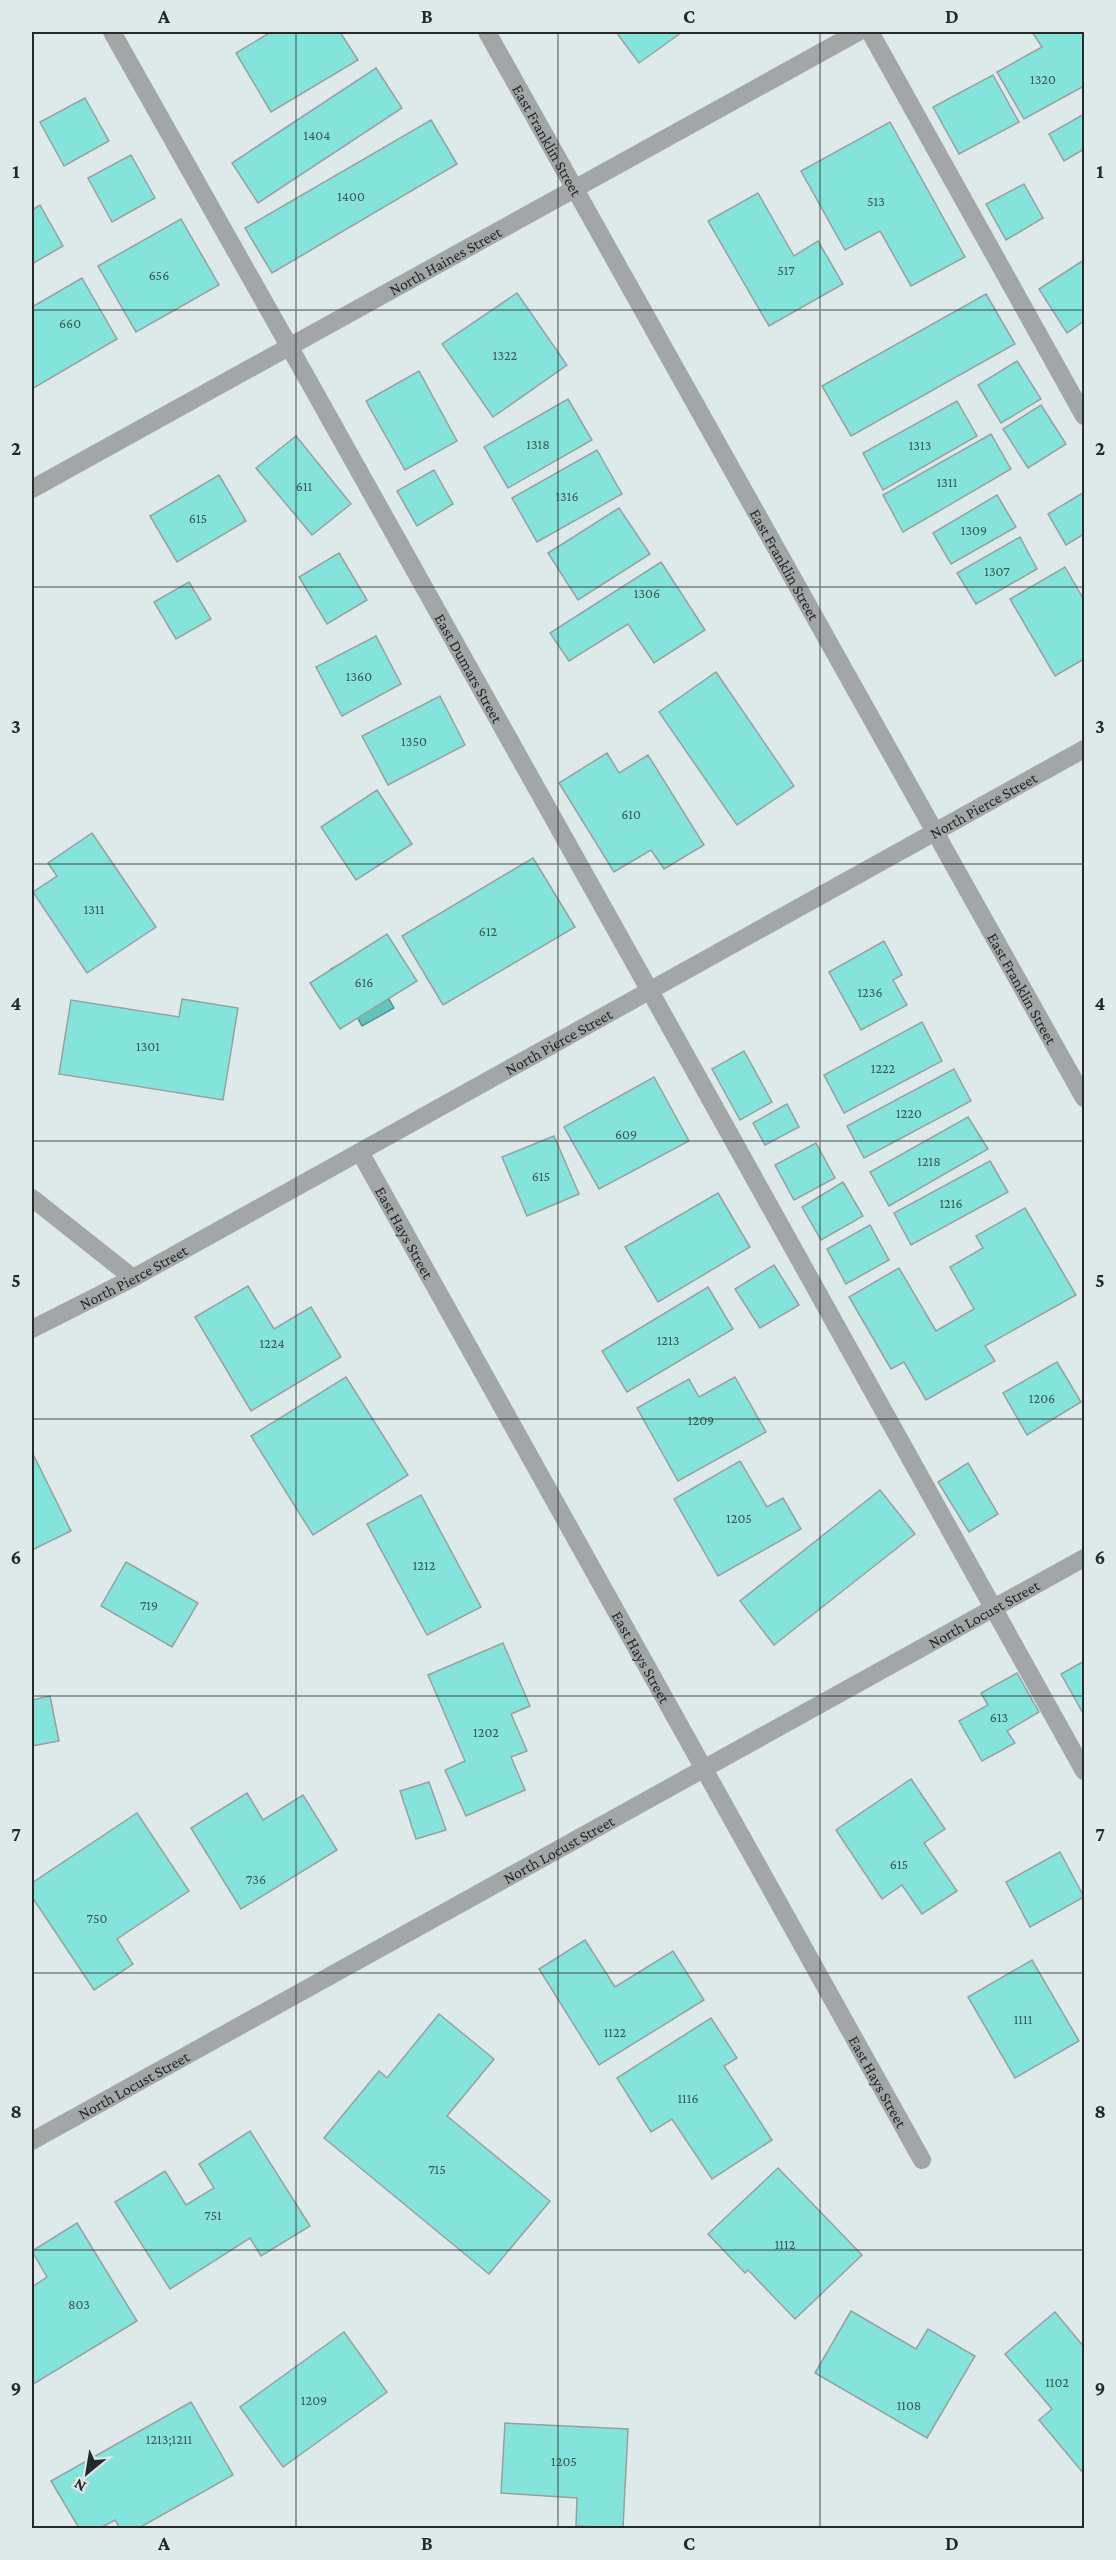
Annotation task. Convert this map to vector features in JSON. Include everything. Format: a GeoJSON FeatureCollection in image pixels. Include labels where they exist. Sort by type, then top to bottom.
{"type":"FeatureCollection","features":[{"type":"Feature","properties":{"kind":"street","name":"East Dumars Street"},"geometry":{"type":"LineString","coordinates":[[112,32],[1084,1771]]}},
{"type":"Feature","properties":{"kind":"street","name":"East Franklin Street"},"geometry":{"type":"LineString","coordinates":[[487,32],[1084,1098]]}},
{"type":"Feature","properties":{"kind":"street","name":"North Haines Street"},"geometry":{"type":"LineString","coordinates":[[32,489],[858,32]]}},
{"type":"Feature","properties":{"kind":"street"},"geometry":{"type":"LineString","coordinates":[[870,32],[1084,416]]}},
{"type":"Feature","properties":{"kind":"street","name":"North Pierce Street"},"geometry":{"type":"LineString","coordinates":[[32,1329],[133,1278],[1084,749]]}},
{"type":"Feature","properties":{"kind":"street","name":"East Hays Street"},"geometry":{"type":"LineString","coordinates":[[360,1152],[922,2160]]}},
{"type":"Feature","properties":{"kind":"street"},"geometry":{"type":"LineString","coordinates":[[32,1198],[133,1278]]}},
{"type":"Feature","properties":{"kind":"street","name":"North Locust Street"},"geometry":{"type":"LineString","coordinates":[[32,2140],[1084,1558]]}},
{"type":"Feature","properties":{"kind":"water"},"geometry":{"type":"Polygon","coordinates":[[[362,952],[394,1008],[362,1026],[331,969],[362,952]]]}},
{"type":"Feature","properties":{"kind":"building"},"geometry":{"type":"Polygon","coordinates":[[[271,32],[340,32],[358,60],[271,112],[236,53],[271,32]]]}},
{"type":"Feature","properties":{"kind":"building"},"geometry":{"type":"Polygon","coordinates":[[[616,32],[682,32],[639,63],[616,32]]]}},
{"type":"Feature","properties":{"kind":"building"},"geometry":{"type":"Polygon","coordinates":[[[1032,32],[1084,32],[1084,86],[1024,119],[997,72],[1042,47],[1032,32]]]}},
{"type":"Feature","properties":{"kind":"building"},"geometry":{"type":"Polygon","coordinates":[[[376,68],[402,108],[258,203],[232,163],[376,68]]]}},
{"type":"Feature","properties":{"kind":"building"},"geometry":{"type":"Polygon","coordinates":[[[993,75],[1019,122],[959,154],[933,107],[993,75]]]}},
{"type":"Feature","properties":{"kind":"building"},"geometry":{"type":"Polygon","coordinates":[[[85,98],[109,141],[64,166],[40,122],[85,98]]]}},
{"type":"Feature","properties":{"kind":"building"},"geometry":{"type":"Polygon","coordinates":[[[1084,114],[1084,149],[1064,161],[1049,134],[1084,114]]]}},
{"type":"Feature","properties":{"kind":"building"},"geometry":{"type":"Polygon","coordinates":[[[431,120],[457,164],[272,273],[245,228],[431,120]]]}},
{"type":"Feature","properties":{"kind":"building"},"geometry":{"type":"Polygon","coordinates":[[[890,122],[965,257],[911,286],[880,231],[845,250],[801,171],[890,122]]]}},
{"type":"Feature","properties":{"kind":"building"},"geometry":{"type":"Polygon","coordinates":[[[131,155],[155,198],[112,222],[88,178],[131,155]]]}},
{"type":"Feature","properties":{"kind":"building"},"geometry":{"type":"Polygon","coordinates":[[[1024,184],[1043,218],[1006,240],[986,204],[1024,184]]]}},
{"type":"Feature","properties":{"kind":"building"},"geometry":{"type":"Polygon","coordinates":[[[758,193],[794,256],[818,241],[843,284],[769,326],[708,221],[758,193]]]}},
{"type":"Feature","properties":{"kind":"building"},"geometry":{"type":"Polygon","coordinates":[[[40,205],[63,246],[32,264],[32,210],[40,205]]]}},
{"type":"Feature","properties":{"kind":"building"},"geometry":{"type":"Polygon","coordinates":[[[181,219],[219,285],[136,332],[98,266],[181,219]]]}},
{"type":"Feature","properties":{"kind":"building"},"geometry":{"type":"Polygon","coordinates":[[[1084,260],[1084,321],[1067,333],[1039,289],[1084,260]]]}},
{"type":"Feature","properties":{"kind":"building"},"geometry":{"type":"Polygon","coordinates":[[[82,278],[117,339],[32,389],[32,307],[82,278]]]}},
{"type":"Feature","properties":{"kind":"building"},"geometry":{"type":"Polygon","coordinates":[[[517,293],[567,365],[493,417],[442,344],[517,293]]]}},
{"type":"Feature","properties":{"kind":"building"},"geometry":{"type":"Polygon","coordinates":[[[986,294],[1015,344],[851,436],[822,386],[986,294]]]}},
{"type":"Feature","properties":{"kind":"building"},"geometry":{"type":"Polygon","coordinates":[[[1017,361],[1041,399],[1001,423],[978,385],[1017,361]]]}},
{"type":"Feature","properties":{"kind":"building"},"geometry":{"type":"Polygon","coordinates":[[[419,371],[457,441],[405,470],[366,401],[419,371]]]}},
{"type":"Feature","properties":{"kind":"building"},"geometry":{"type":"Polygon","coordinates":[[[568,399],[592,440],[508,488],[484,447],[568,399]]]}},
{"type":"Feature","properties":{"kind":"building"},"geometry":{"type":"Polygon","coordinates":[[[957,401],[977,436],[883,490],[863,453],[957,401]]]}},
{"type":"Feature","properties":{"kind":"building"},"geometry":{"type":"Polygon","coordinates":[[[1041,405],[1066,444],[1028,468],[1003,429],[1041,405]]]}},
{"type":"Feature","properties":{"kind":"building"},"geometry":{"type":"Polygon","coordinates":[[[991,434],[1011,469],[903,532],[883,495],[991,434]]]}},
{"type":"Feature","properties":{"kind":"building"},"geometry":{"type":"Polygon","coordinates":[[[296,436],[351,504],[312,535],[256,468],[296,436]]]}},
{"type":"Feature","properties":{"kind":"building"},"geometry":{"type":"Polygon","coordinates":[[[597,450],[622,494],[537,542],[512,498],[597,450]]]}},
{"type":"Feature","properties":{"kind":"building"},"geometry":{"type":"Polygon","coordinates":[[[434,470],[453,504],[417,526],[397,491],[434,470]]]}},
{"type":"Feature","properties":{"kind":"building"},"geometry":{"type":"Polygon","coordinates":[[[219,475],[246,521],[177,562],[150,516],[219,475]]]}},
{"type":"Feature","properties":{"kind":"building"},"geometry":{"type":"Polygon","coordinates":[[[1084,492],[1084,534],[1066,545],[1048,514],[1084,492]]]}},
{"type":"Feature","properties":{"kind":"building"},"geometry":{"type":"Polygon","coordinates":[[[997,495],[1016,527],[951,564],[933,533],[997,495]]]}},
{"type":"Feature","properties":{"kind":"building"},"geometry":{"type":"Polygon","coordinates":[[[619,508],[650,554],[578,600],[548,553],[619,508]]]}},
{"type":"Feature","properties":{"kind":"building"},"geometry":{"type":"Polygon","coordinates":[[[1020,537],[1037,569],[976,604],[957,573],[1020,537]]]}},
{"type":"Feature","properties":{"kind":"building"},"geometry":{"type":"Polygon","coordinates":[[[339,553],[367,600],[327,624],[299,577],[339,553]]]}},
{"type":"Feature","properties":{"kind":"building"},"geometry":{"type":"Polygon","coordinates":[[[661,562],[705,630],[654,663],[628,624],[569,661],[550,633],[661,562]]]}},
{"type":"Feature","properties":{"kind":"building"},"geometry":{"type":"Polygon","coordinates":[[[1065,567],[1084,600],[1084,659],[1055,676],[1010,599],[1065,567]]]}},
{"type":"Feature","properties":{"kind":"building"},"geometry":{"type":"Polygon","coordinates":[[[189,582],[211,619],[176,639],[154,602],[189,582]]]}},
{"type":"Feature","properties":{"kind":"building"},"geometry":{"type":"Polygon","coordinates":[[[376,636],[401,684],[342,716],[316,667],[376,636]]]}},
{"type":"Feature","properties":{"kind":"building"},"geometry":{"type":"Polygon","coordinates":[[[716,672],[794,786],[737,825],[659,712],[716,672]]]}},
{"type":"Feature","properties":{"kind":"building"},"geometry":{"type":"Polygon","coordinates":[[[440,696],[465,745],[388,785],[362,736],[440,696]]]}},
{"type":"Feature","properties":{"kind":"building"},"geometry":{"type":"Polygon","coordinates":[[[607,753],[619,773],[648,755],[704,845],[664,869],[651,850],[614,872],[559,783],[607,753]]]}},
{"type":"Feature","properties":{"kind":"building"},"geometry":{"type":"Polygon","coordinates":[[[377,790],[412,844],[356,880],[321,827],[377,790]]]}},
{"type":"Feature","properties":{"kind":"building"},"geometry":{"type":"Polygon","coordinates":[[[92,833],[156,927],[87,973],[33,892],[57,876],[48,863],[92,833]]]}},
{"type":"Feature","properties":{"kind":"building"},"geometry":{"type":"Polygon","coordinates":[[[533,858],[575,927],[443,1005],[402,936],[533,858]]]}},
{"type":"Feature","properties":{"kind":"building"},"geometry":{"type":"Polygon","coordinates":[[[387,934],[417,981],[340,1029],[310,983],[387,934]]]}},
{"type":"Feature","properties":{"kind":"building"},"geometry":{"type":"Polygon","coordinates":[[[884,941],[902,975],[893,980],[907,1005],[861,1030],[829,972],[884,941]]]}},
{"type":"Feature","properties":{"kind":"building"},"geometry":{"type":"Polygon","coordinates":[[[182,999],[238,1008],[223,1100],[59,1074],[71,1000],[179,1017],[182,999]]]}},
{"type":"Feature","properties":{"kind":"building"},"geometry":{"type":"Polygon","coordinates":[[[922,1022],[942,1061],[844,1113],[824,1075],[922,1022]]]}},
{"type":"Feature","properties":{"kind":"building"},"geometry":{"type":"Polygon","coordinates":[[[744,1051],[772,1102],[740,1120],[712,1069],[744,1051]]]}},
{"type":"Feature","properties":{"kind":"building"},"geometry":{"type":"Polygon","coordinates":[[[954,1069],[971,1101],[864,1158],[847,1126],[954,1069]]]}},
{"type":"Feature","properties":{"kind":"building"},"geometry":{"type":"Polygon","coordinates":[[[654,1077],[689,1141],[599,1189],[564,1127],[654,1077]]]}},
{"type":"Feature","properties":{"kind":"building"},"geometry":{"type":"Polygon","coordinates":[[[787,1104],[799,1127],[765,1145],[753,1123],[787,1104]]]}},
{"type":"Feature","properties":{"kind":"building"},"geometry":{"type":"Polygon","coordinates":[[[968,1117],[988,1149],[889,1206],[870,1172],[968,1117]]]}},
{"type":"Feature","properties":{"kind":"building"},"geometry":{"type":"Polygon","coordinates":[[[554,1136],[579,1194],[527,1216],[502,1157],[554,1136]]]}},
{"type":"Feature","properties":{"kind":"building"},"geometry":{"type":"Polygon","coordinates":[[[816,1143],[835,1178],[794,1200],[775,1165],[816,1143]]]}},
{"type":"Feature","properties":{"kind":"building"},"geometry":{"type":"Polygon","coordinates":[[[990,1161],[1008,1192],[911,1245],[894,1213],[990,1161]]]}},
{"type":"Feature","properties":{"kind":"building"},"geometry":{"type":"Polygon","coordinates":[[[843,1182],[863,1216],[821,1240],[802,1207],[843,1182]]]}},
{"type":"Feature","properties":{"kind":"building"},"geometry":{"type":"Polygon","coordinates":[[[718,1193],[750,1247],[658,1302],[625,1247],[718,1193]]]}},
{"type":"Feature","properties":{"kind":"building"},"geometry":{"type":"Polygon","coordinates":[[[1025,1208],[1076,1295],[985,1346],[995,1361],[926,1400],[904,1362],[891,1369],[849,1297],[899,1268],[936,1331],[974,1309],[950,1267],[983,1248],[976,1236],[1025,1208]]]}},
{"type":"Feature","properties":{"kind":"building"},"geometry":{"type":"Polygon","coordinates":[[[870,1225],[889,1260],[846,1284],[827,1249],[870,1225]]]}},
{"type":"Feature","properties":{"kind":"building"},"geometry":{"type":"Polygon","coordinates":[[[774,1265],[799,1305],[760,1328],[735,1289],[774,1265]]]}},
{"type":"Feature","properties":{"kind":"building"},"geometry":{"type":"Polygon","coordinates":[[[248,1286],[274,1329],[311,1307],[341,1357],[251,1411],[195,1317],[248,1286]]]}},
{"type":"Feature","properties":{"kind":"building"},"geometry":{"type":"Polygon","coordinates":[[[708,1287],[733,1329],[627,1392],[602,1351],[708,1287]]]}},
{"type":"Feature","properties":{"kind":"building"},"geometry":{"type":"Polygon","coordinates":[[[1057,1362],[1081,1402],[1027,1435],[1003,1393],[1057,1362]]]}},
{"type":"Feature","properties":{"kind":"building"},"geometry":{"type":"Polygon","coordinates":[[[346,1377],[408,1475],[313,1535],[251,1436],[346,1377]]]}},
{"type":"Feature","properties":{"kind":"building"},"geometry":{"type":"Polygon","coordinates":[[[735,1377],[766,1432],[678,1481],[637,1408],[689,1379],[699,1397],[735,1377]]]}},
{"type":"Feature","properties":{"kind":"building"},"geometry":{"type":"Polygon","coordinates":[[[32,1452],[71,1531],[32,1550],[32,1452]]]}},
{"type":"Feature","properties":{"kind":"building"},"geometry":{"type":"Polygon","coordinates":[[[740,1461],[767,1507],[783,1498],[801,1529],[718,1576],[674,1499],[740,1461]]]}},
{"type":"Feature","properties":{"kind":"building"},"geometry":{"type":"Polygon","coordinates":[[[968,1463],[998,1514],[969,1532],[938,1482],[968,1463]]]}},
{"type":"Feature","properties":{"kind":"building"},"geometry":{"type":"Polygon","coordinates":[[[880,1490],[915,1534],[774,1645],[740,1601],[880,1490]]]}},
{"type":"Feature","properties":{"kind":"building"},"geometry":{"type":"Polygon","coordinates":[[[421,1495],[481,1607],[427,1635],[367,1524],[421,1495]]]}},
{"type":"Feature","properties":{"kind":"building"},"geometry":{"type":"Polygon","coordinates":[[[126,1562],[198,1603],[172,1647],[101,1606],[126,1562]]]}},
{"type":"Feature","properties":{"kind":"building"},"geometry":{"type":"Polygon","coordinates":[[[503,1643],[530,1706],[511,1714],[527,1751],[511,1757],[525,1790],[466,1816],[445,1770],[465,1761],[428,1675],[503,1643]]]}},
{"type":"Feature","properties":{"kind":"building"},"geometry":{"type":"Polygon","coordinates":[[[1084,1661],[1084,1715],[1061,1674],[1084,1661]]]}},
{"type":"Feature","properties":{"kind":"building"},"geometry":{"type":"Polygon","coordinates":[[[1017,1673],[1039,1712],[1007,1731],[1015,1743],[982,1761],[959,1721],[988,1705],[981,1693],[1017,1673]]]}},
{"type":"Feature","properties":{"kind":"building"},"geometry":{"type":"Polygon","coordinates":[[[50,1696],[59,1741],[32,1746],[32,1700],[50,1696]]]}},
{"type":"Feature","properties":{"kind":"building"},"geometry":{"type":"Polygon","coordinates":[[[911,1779],[945,1829],[924,1843],[957,1891],[922,1914],[902,1885],[882,1899],[836,1830],[911,1779]]]}},
{"type":"Feature","properties":{"kind":"building"},"geometry":{"type":"Polygon","coordinates":[[[429,1782],[446,1830],[416,1839],[400,1791],[429,1782]]]}},
{"type":"Feature","properties":{"kind":"building"},"geometry":{"type":"Polygon","coordinates":[[[247,1793],[263,1820],[303,1795],[337,1850],[241,1909],[191,1828],[247,1793]]]}},
{"type":"Feature","properties":{"kind":"building"},"geometry":{"type":"Polygon","coordinates":[[[137,1813],[189,1891],[117,1939],[133,1964],[94,1990],[32,1897],[32,1883],[137,1813]]]}},
{"type":"Feature","properties":{"kind":"building"},"geometry":{"type":"Polygon","coordinates":[[[1060,1852],[1084,1897],[1030,1927],[1006,1882],[1060,1852]]]}},
{"type":"Feature","properties":{"kind":"building"},"geometry":{"type":"Polygon","coordinates":[[[585,1940],[615,1987],[673,1951],[704,2000],[599,2065],[539,1969],[585,1940]]]}},
{"type":"Feature","properties":{"kind":"building"},"geometry":{"type":"Polygon","coordinates":[[[1032,1960],[1079,2041],[1015,2078],[968,1997],[1032,1960]]]}},
{"type":"Feature","properties":{"kind":"building"},"geometry":{"type":"Polygon","coordinates":[[[439,2014],[494,2059],[447,2116],[550,2201],[489,2274],[324,2138],[379,2071],[387,2078],[439,2014]]]}},
{"type":"Feature","properties":{"kind":"building"},"geometry":{"type":"Polygon","coordinates":[[[711,2018],[737,2058],[724,2066],[772,2140],[712,2179],[672,2119],[651,2132],[617,2078],[711,2018]]]}},
{"type":"Feature","properties":{"kind":"building"},"geometry":{"type":"Polygon","coordinates":[[[250,2131],[310,2226],[261,2256],[250,2238],[170,2289],[115,2202],[165,2171],[186,2205],[214,2188],[199,2164],[250,2131]]]}},
{"type":"Feature","properties":{"kind":"building"},"geometry":{"type":"Polygon","coordinates":[[[778,2168],[862,2255],[795,2319],[748,2270],[745,2273],[708,2234],[778,2168]]]}},
{"type":"Feature","properties":{"kind":"building"},"geometry":{"type":"Polygon","coordinates":[[[77,2223],[137,2321],[32,2385],[32,2287],[47,2277],[32,2251],[77,2223]]]}},
{"type":"Feature","properties":{"kind":"building"},"geometry":{"type":"Polygon","coordinates":[[[851,2311],[916,2349],[928,2329],[975,2356],[927,2438],[815,2373],[851,2311]]]}},
{"type":"Feature","properties":{"kind":"building"},"geometry":{"type":"Polygon","coordinates":[[[1055,2312],[1084,2347],[1084,2474],[1039,2420],[1052,2409],[1005,2354],[1055,2312]]]}},
{"type":"Feature","properties":{"kind":"building"},"geometry":{"type":"Polygon","coordinates":[[[344,2332],[387,2392],[283,2467],[240,2407],[344,2332]]]}},
{"type":"Feature","properties":{"kind":"building"},"geometry":{"type":"Polygon","coordinates":[[[191,2402],[233,2475],[139,2528],[120,2528],[115,2520],[100,2528],[79,2528],[51,2481],[191,2402]]]}},
{"type":"Feature","properties":{"kind":"building"},"geometry":{"type":"Polygon","coordinates":[[[505,2423],[628,2429],[623,2528],[576,2526],[577,2498],[501,2493],[505,2423]]]}}]}
